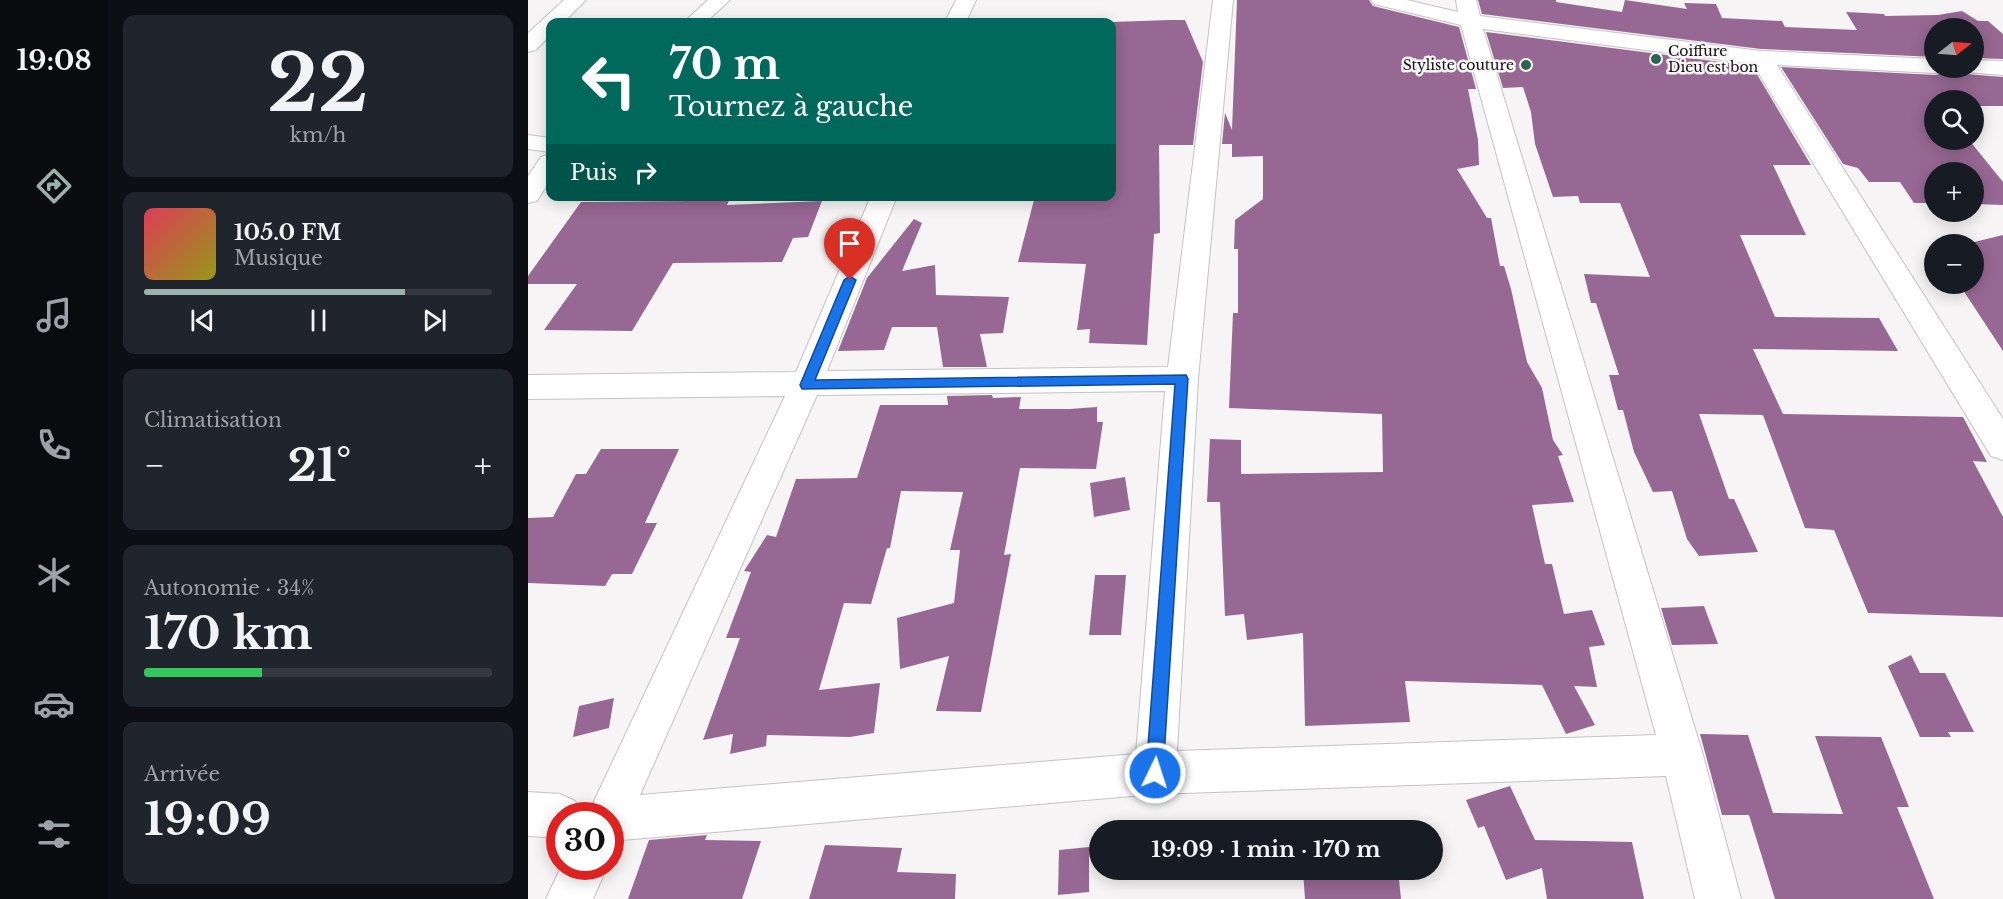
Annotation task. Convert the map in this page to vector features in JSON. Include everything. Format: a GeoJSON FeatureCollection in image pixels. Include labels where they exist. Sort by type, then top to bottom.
{"type":"FeatureCollection","features":[{"type":"Feature","properties":{"kind":"street"},"geometry":{"type":"LineString","coordinates":[[556,18],[576,0]]}},
{"type":"Feature","properties":{"kind":"street"},"geometry":{"type":"LineString","coordinates":[[699,18],[720,0]]}},
{"type":"Feature","properties":{"kind":"street"},"geometry":{"type":"LineString","coordinates":[[958,18],[966,0]]}},
{"type":"Feature","properties":{"kind":"street"},"geometry":{"type":"LineString","coordinates":[[1155,773],[1182,379],[1222,0]]}},
{"type":"Feature","properties":{"kind":"street"},"geometry":{"type":"LineString","coordinates":[[1381,0],[1468,11],[1761,58],[1924,65]]}},
{"type":"Feature","properties":{"kind":"street"},"geometry":{"type":"LineString","coordinates":[[1468,11],[1682,755],[1718,899]]}},
{"type":"Feature","properties":{"kind":"street"},"geometry":{"type":"LineString","coordinates":[[528,45],[546,28]]}},
{"type":"Feature","properties":{"kind":"street"},"geometry":{"type":"LineString","coordinates":[[1761,58],[2002,446]]}},
{"type":"Feature","properties":{"kind":"street"},"geometry":{"type":"LineString","coordinates":[[1984,67],[2003,68]]}},
{"type":"Feature","properties":{"kind":"street"},"geometry":{"type":"LineString","coordinates":[[528,141],[546,144]]}},
{"type":"Feature","properties":{"kind":"street"},"geometry":{"type":"LineString","coordinates":[[528,195],[546,168]]}},
{"type":"Feature","properties":{"kind":"street"},"geometry":{"type":"LineString","coordinates":[[617,802],[806,385],[882,201]]}},
{"type":"Feature","properties":{"kind":"street"},"geometry":{"type":"LineString","coordinates":[[528,387],[1182,379]]}},
{"type":"Feature","properties":{"kind":"street"},"geometry":{"type":"LineString","coordinates":[[624,817],[1155,773],[1682,755]]}},
{"type":"Feature","properties":{"kind":"street"},"geometry":{"type":"LineString","coordinates":[[528,814],[546,815]]}},
{"type":"Feature","properties":{"kind":"street"},"geometry":{"type":"LineString","coordinates":[[569,899],[578,880]]}},
{"type":"Feature","properties":{"kind":"building"},"geometry":{"type":"Polygon","coordinates":[[[1237,0],[1369,0],[1373,6],[1459,27],[1476,89],[1468,89],[1478,140],[1479,165],[1457,169],[1487,218],[1491,218],[1500,266],[1504,266],[1511,289],[1527,362],[1542,388],[1553,440],[1563,455],[1558,456],[1574,502],[1532,505],[1545,564],[1552,564],[1564,614],[1592,610],[1605,645],[1589,647],[1597,687],[1574,686],[1595,725],[1566,734],[1542,685],[1405,681],[1410,722],[1305,726],[1303,633],[1247,640],[1244,614],[1225,616],[1220,502],[1207,502],[1210,439],[1241,440],[1241,474],[1383,472],[1382,414],[1229,408],[1233,313],[1238,313],[1238,249],[1234,249],[1235,220],[1263,199],[1263,156],[1232,157],[1232,144],[1222,144],[1225,113],[1232,130],[1237,0]]]}},
{"type":"Feature","properties":{"kind":"building"},"geometry":{"type":"Polygon","coordinates":[[[1478,0],[1556,0],[1556,2],[1622,12],[1625,0],[1687,9],[1684,3],[1716,4],[1722,18],[1782,21],[1785,27],[1857,30],[1846,12],[1884,14],[1885,16],[1938,15],[1962,11],[1973,18],[1924,18],[1924,56],[1761,49],[1482,14],[1478,0]]]}},
{"type":"Feature","properties":{"kind":"building"},"geometry":{"type":"Polygon","coordinates":[[[1185,20],[1203,62],[1193,145],[1159,145],[1160,233],[1154,234],[1147,345],[1089,343],[1090,329],[1077,330],[1086,264],[1018,262],[1034,201],[1116,201],[1116,22],[1185,20]]]}},
{"type":"Feature","properties":{"kind":"building"},"geometry":{"type":"Polygon","coordinates":[[[1984,21],[1988,21],[2003,34],[2003,59],[1984,58],[1984,21]]]}},
{"type":"Feature","properties":{"kind":"building"},"geometry":{"type":"Polygon","coordinates":[[[1486,32],[1752,66],[1811,165],[1773,165],[1806,235],[1740,235],[1775,317],[1879,318],[1898,351],[1753,349],[1783,414],[1963,417],[1987,462],[1973,461],[2003,517],[2003,617],[1868,613],[1834,530],[1805,528],[1763,415],[1699,414],[1729,499],[1734,499],[1758,552],[1699,556],[1687,539],[1672,491],[1653,492],[1634,452],[1623,410],[1618,410],[1609,375],[1619,375],[1596,303],[1591,303],[1584,274],[1650,277],[1620,203],[1580,203],[1578,196],[1553,197],[1535,144],[1531,112],[1523,87],[1503,88],[1486,32]]]}},
{"type":"Feature","properties":{"kind":"building"},"geometry":{"type":"Polygon","coordinates":[[[1781,67],[1924,74],[1924,78],[2003,77],[2003,106],[1984,106],[1984,90],[1924,90],[1924,150],[1977,150],[2003,182],[2003,205],[1984,204],[1984,162],[1924,162],[1924,203],[1914,203],[1900,182],[1869,182],[1858,168],[1843,164],[1781,67]]]}},
{"type":"Feature","properties":{"kind":"building"},"geometry":{"type":"Polygon","coordinates":[[[729,201],[727,205],[822,201],[808,237],[793,238],[782,262],[673,263],[632,331],[544,330],[577,284],[528,284],[528,276],[581,202],[729,201]]]}},
{"type":"Feature","properties":{"kind":"building"},"geometry":{"type":"Polygon","coordinates":[[[914,219],[922,223],[902,271],[935,265],[936,295],[1009,297],[1003,333],[980,334],[987,367],[943,367],[937,327],[892,327],[884,350],[838,351],[867,278],[914,219]]]}},
{"type":"Feature","properties":{"kind":"building"},"geometry":{"type":"Polygon","coordinates":[[[2003,235],[2003,351],[1966,294],[1984,294],[1984,240],[2003,235]]]}},
{"type":"Feature","properties":{"kind":"building"},"geometry":{"type":"Polygon","coordinates":[[[992,395],[993,398],[1021,397],[1019,409],[1097,407],[1097,422],[1103,422],[1096,469],[1020,468],[1004,555],[1011,554],[981,712],[936,711],[949,656],[900,669],[897,618],[954,603],[960,550],[950,550],[963,492],[901,491],[890,548],[887,548],[871,604],[844,603],[819,690],[880,683],[874,733],[850,737],[767,735],[766,746],[730,754],[733,734],[703,740],[740,638],[726,638],[751,572],[744,571],[767,535],[776,537],[796,479],[857,478],[880,405],[948,405],[947,396],[992,395]]]}},
{"type":"Feature","properties":{"kind":"building"},"geometry":{"type":"Polygon","coordinates":[[[601,449],[679,449],[645,523],[657,523],[632,574],[612,574],[605,586],[528,583],[528,518],[553,517],[576,474],[586,474],[601,449]]]}},
{"type":"Feature","properties":{"kind":"building"},"geometry":{"type":"Polygon","coordinates":[[[1125,477],[1130,510],[1094,517],[1090,483],[1125,477]]]}},
{"type":"Feature","properties":{"kind":"building"},"geometry":{"type":"Polygon","coordinates":[[[1095,575],[1126,575],[1121,635],[1089,635],[1095,575]]]}},
{"type":"Feature","properties":{"kind":"building"},"geometry":{"type":"Polygon","coordinates":[[[1704,606],[1718,644],[1672,645],[1661,608],[1704,606]]]}},
{"type":"Feature","properties":{"kind":"building"},"geometry":{"type":"Polygon","coordinates":[[[1911,655],[1920,673],[1945,673],[1974,732],[1948,732],[1951,737],[1920,737],[1888,666],[1911,655]]]}},
{"type":"Feature","properties":{"kind":"building"},"geometry":{"type":"Polygon","coordinates":[[[614,698],[609,728],[573,737],[579,706],[614,698]]]}},
{"type":"Feature","properties":{"kind":"building"},"geometry":{"type":"Polygon","coordinates":[[[1700,734],[1748,735],[1773,813],[1843,814],[1815,736],[1881,737],[1909,807],[1897,807],[1934,899],[1775,899],[1749,815],[1722,815],[1700,734]]]}},
{"type":"Feature","properties":{"kind":"building"},"geometry":{"type":"Polygon","coordinates":[[[1510,786],[1535,840],[1632,842],[1644,899],[1547,899],[1542,868],[1506,880],[1484,826],[1478,828],[1466,800],[1510,786]]]}},
{"type":"Feature","properties":{"kind":"building"},"geometry":{"type":"Polygon","coordinates":[[[707,835],[705,840],[761,841],[742,899],[628,899],[649,840],[707,835]]]}},
{"type":"Feature","properties":{"kind":"building"},"geometry":{"type":"Polygon","coordinates":[[[825,845],[902,848],[897,872],[956,874],[955,899],[809,899],[825,845]]]}},
{"type":"Feature","properties":{"kind":"building"},"geometry":{"type":"Polygon","coordinates":[[[1089,847],[1089,892],[1058,895],[1059,850],[1089,847]]]}},
{"type":"Feature","properties":{"kind":"building"},"geometry":{"type":"Polygon","coordinates":[[[1304,880],[1399,880],[1401,899],[1305,899],[1304,880]]]}},
{"type":"Feature","properties":{"kind":"place","name":"Coiffure Dieu est bon"},"geometry":{"type":"Point","coordinates":[1656,59]}},
{"type":"Feature","properties":{"kind":"place","name":"Styliste couture"},"geometry":{"type":"Point","coordinates":[1526,65]}},
{"type":"Feature","properties":{"kind":"route"},"geometry":{"type":"LineString","coordinates":[[850,280],[806,385],[1182,379],[1155,773]]}}]}
